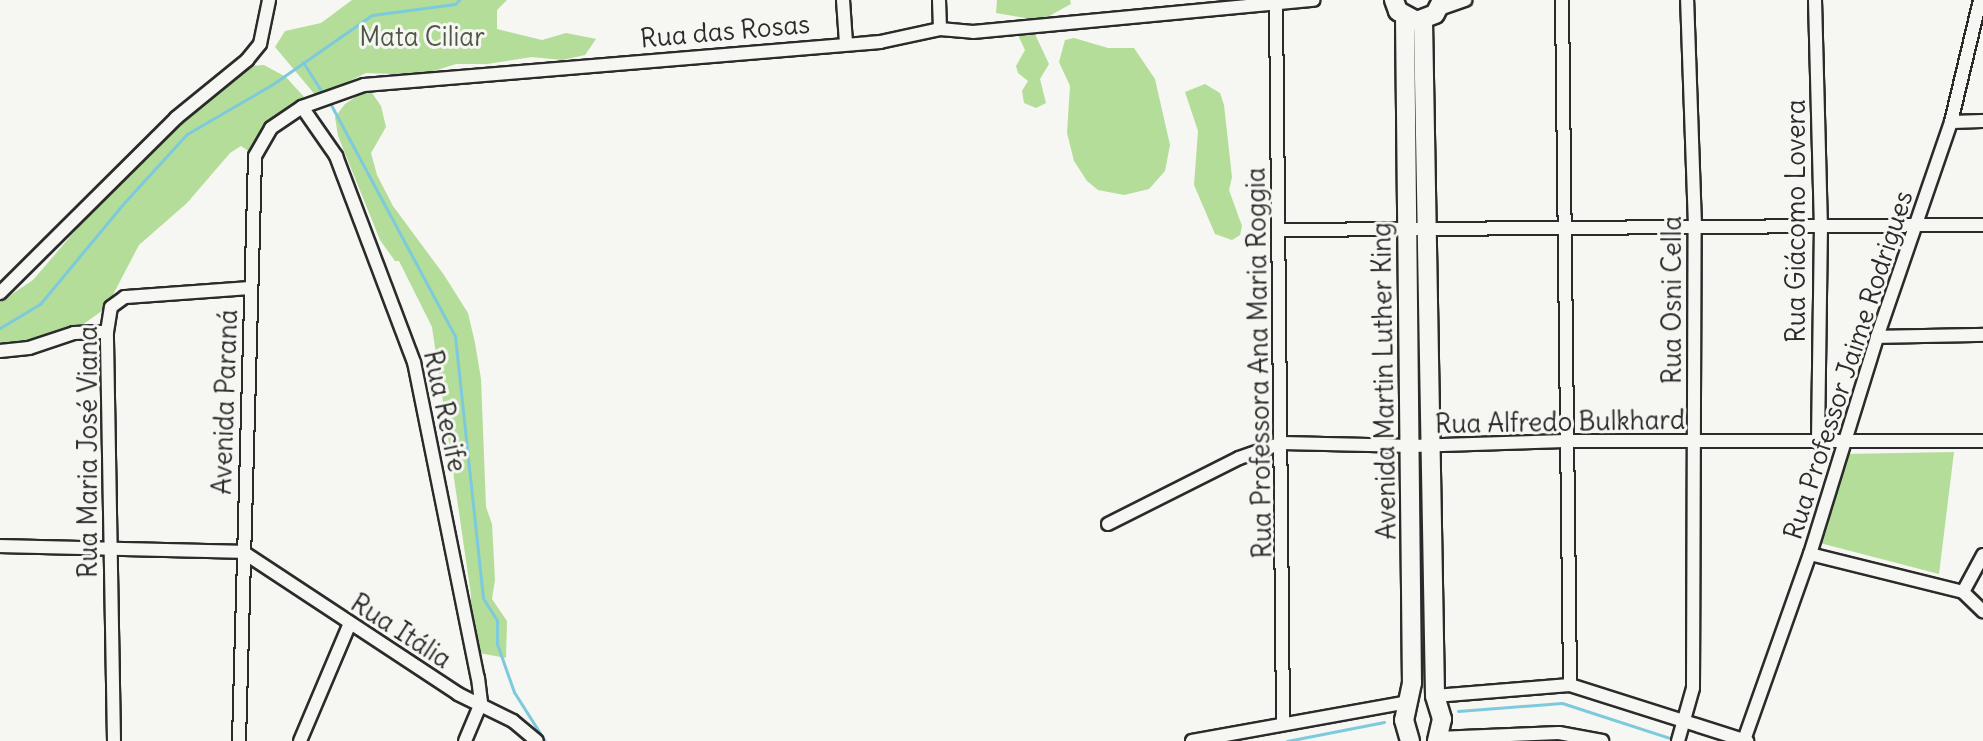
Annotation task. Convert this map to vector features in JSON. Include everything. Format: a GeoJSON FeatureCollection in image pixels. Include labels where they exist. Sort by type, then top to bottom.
{"type":"FeatureCollection","features":[{"type":"Feature","properties":{"kind":"main road"},"geometry":{"type":"LineString","coordinates":[[1394,0],[1414,19],[1440,5]]}},
{"type":"Feature","properties":{"kind":"main road","name":"Avenida Martin Luther King"},"geometry":{"type":"LineString","coordinates":[[1414,19],[1421,446],[1432,579],[1435,696],[1442,719],[1423,740],[1404,720],[1412,683],[1412,579],[1421,446]]}},
{"type":"Feature","properties":{"kind":"main road"},"geometry":{"type":"LineString","coordinates":[[1412,579],[1432,579]]}},
{"type":"Feature","properties":{"kind":"main road"},"geometry":{"type":"LineString","coordinates":[[1408,702],[1421,696],[1435,696]]}},
{"type":"Feature","properties":{"kind":"street"},"geometry":{"type":"LineString","coordinates":[[0,293],[176,118],[247,60],[260,44],[269,0]]}},
{"type":"Feature","properties":{"kind":"street"},"geometry":{"type":"LineString","coordinates":[[843,0],[846,43]]}},
{"type":"Feature","properties":{"kind":"street"},"geometry":{"type":"LineString","coordinates":[[939,0],[940,29]]}},
{"type":"Feature","properties":{"kind":"street"},"geometry":{"type":"LineString","coordinates":[[1130,16],[1131,0]]}},
{"type":"Feature","properties":{"kind":"street","name":"Rua das Rosas"},"geometry":{"type":"LineString","coordinates":[[327,96],[364,85],[891,40],[940,29],[973,32],[1314,0]]}},
{"type":"Feature","properties":{"kind":"street"},"geometry":{"type":"LineString","coordinates":[[1440,5],[1465,0]]}},
{"type":"Feature","properties":{"kind":"street"},"geometry":{"type":"LineString","coordinates":[[1562,0],[1570,685]]}},
{"type":"Feature","properties":{"kind":"street","name":"Rua Osni Cella"},"geometry":{"type":"LineString","coordinates":[[1682,730],[1693,688],[1695,226],[1687,0]]}},
{"type":"Feature","properties":{"kind":"street","name":"Rua Giácomo Lovera"},"geometry":{"type":"LineString","coordinates":[[1815,0],[1821,225],[1818,442]]}},
{"type":"Feature","properties":{"kind":"street","name":"Rua Professor Jaime Rodrigues"},"geometry":{"type":"LineString","coordinates":[[1746,740],[1810,554],[1877,337],[1951,122],[1980,0]]}},
{"type":"Feature","properties":{"kind":"street","name":"Rua Professora Ana Maria Roggia"},"geometry":{"type":"LineString","coordinates":[[1276,3],[1283,722]]}},
{"type":"Feature","properties":{"kind":"street","name":"Avenida Paraná"},"geometry":{"type":"LineString","coordinates":[[239,741],[255,156],[271,128],[302,107],[327,96]]}},
{"type":"Feature","properties":{"kind":"street","name":"Rua Recife"},"geometry":{"type":"LineString","coordinates":[[302,107],[336,156],[414,362],[481,703]]}},
{"type":"Feature","properties":{"kind":"street"},"geometry":{"type":"LineString","coordinates":[[1951,122],[1983,121]]}},
{"type":"Feature","properties":{"kind":"street"},"geometry":{"type":"LineString","coordinates":[[1279,230],[1983,225]]}},
{"type":"Feature","properties":{"kind":"street","name":"Rua Maria José Viana"},"geometry":{"type":"LineString","coordinates":[[114,741],[107,332],[111,307],[125,297],[251,288]]}},
{"type":"Feature","properties":{"kind":"street"},"geometry":{"type":"LineString","coordinates":[[0,351],[41,345],[74,333],[107,332]]}},
{"type":"Feature","properties":{"kind":"street"},"geometry":{"type":"LineString","coordinates":[[1877,337],[1983,335]]}},
{"type":"Feature","properties":{"kind":"street","name":"Rua Alfredo Bulkhard"},"geometry":{"type":"LineString","coordinates":[[1108,524],[1239,458],[1282,443],[1421,446],[1565,441],[1983,441]]}},
{"type":"Feature","properties":{"kind":"street"},"geometry":{"type":"LineString","coordinates":[[0,546],[243,552]]}},
{"type":"Feature","properties":{"kind":"street","name":"Rua Itália"},"geometry":{"type":"LineString","coordinates":[[243,552],[458,694],[513,721],[537,741]]}},
{"type":"Feature","properties":{"kind":"street"},"geometry":{"type":"LineString","coordinates":[[1810,554],[1963,592],[1983,611]]}},
{"type":"Feature","properties":{"kind":"street"},"geometry":{"type":"LineString","coordinates":[[1963,592],[1983,555]]}},
{"type":"Feature","properties":{"kind":"street"},"geometry":{"type":"LineString","coordinates":[[300,741],[350,623]]}},
{"type":"Feature","properties":{"kind":"street"},"geometry":{"type":"LineString","coordinates":[[1435,696],[1570,685],[1682,730],[1746,740]]}},
{"type":"Feature","properties":{"kind":"street"},"geometry":{"type":"LineString","coordinates":[[1192,741],[1283,722],[1408,702]]}},
{"type":"Feature","properties":{"kind":"street"},"geometry":{"type":"LineString","coordinates":[[465,741],[481,703]]}},
{"type":"Feature","properties":{"kind":"street"},"geometry":{"type":"LineString","coordinates":[[1423,740],[1559,733],[1602,741]]}},
{"type":"Feature","properties":{"kind":"green space","name":"Mata Ciliar"},"geometry":{"type":"Polygon","coordinates":[[[352,0],[507,0],[497,10],[497,29],[542,40],[566,33],[596,39],[585,55],[562,60],[532,57],[487,64],[456,64],[421,75],[366,73],[317,97],[275,47],[285,31],[321,23],[352,0]]]}},
{"type":"Feature","properties":{"kind":"green space"},"geometry":{"type":"Polygon","coordinates":[[[997,0],[1070,0],[1071,4],[1049,16],[1031,19],[996,13],[997,0]]]}},
{"type":"Feature","properties":{"kind":"green space"},"geometry":{"type":"Polygon","coordinates":[[[1033,30],[1049,64],[1040,79],[1046,103],[1036,108],[1024,103],[1022,91],[1028,81],[1018,73],[1016,66],[1025,50],[1017,33],[1033,30]]]}},
{"type":"Feature","properties":{"kind":"green space"},"geometry":{"type":"Polygon","coordinates":[[[1074,38],[1108,48],[1134,48],[1155,79],[1170,145],[1165,171],[1149,189],[1124,195],[1098,190],[1087,181],[1074,161],[1067,133],[1070,86],[1059,62],[1065,40],[1074,38]]]}},
{"type":"Feature","properties":{"kind":"green space"},"geometry":{"type":"Polygon","coordinates":[[[264,65],[286,77],[304,97],[277,118],[250,152],[241,146],[230,153],[187,203],[139,245],[106,308],[75,330],[23,344],[0,343],[0,302],[33,280],[93,210],[215,86],[250,66],[264,65]]]}},
{"type":"Feature","properties":{"kind":"green space"},"geometry":{"type":"Polygon","coordinates":[[[1205,84],[1220,93],[1224,105],[1232,177],[1229,190],[1242,226],[1240,235],[1232,240],[1215,234],[1194,185],[1198,131],[1185,92],[1205,84]]]}},
{"type":"Feature","properties":{"kind":"green space"},"geometry":{"type":"Polygon","coordinates":[[[363,92],[372,93],[381,106],[386,127],[371,153],[377,175],[393,206],[468,313],[481,379],[486,507],[492,524],[495,580],[492,599],[507,621],[506,658],[474,652],[461,634],[470,611],[471,595],[432,327],[399,261],[395,261],[380,240],[338,136],[335,117],[345,104],[363,92]]]}},
{"type":"Feature","properties":{"kind":"green space"},"geometry":{"type":"Polygon","coordinates":[[[1954,452],[1939,574],[1820,543],[1845,454],[1954,452]]]}},
{"type":"Feature","properties":{"kind":"waterway"},"geometry":{"type":"LineString","coordinates":[[0,328],[40,304],[123,204],[187,134],[273,84],[372,15],[455,4],[459,0]]}},
{"type":"Feature","properties":{"kind":"waterway"},"geometry":{"type":"LineString","coordinates":[[303,62],[325,97]]}},
{"type":"Feature","properties":{"kind":"waterway"},"geometry":{"type":"LineString","coordinates":[[330,103],[455,336],[483,598],[497,620],[497,644],[514,692],[545,741]]}},
{"type":"Feature","properties":{"kind":"waterway"},"geometry":{"type":"LineString","coordinates":[[1458,711],[1562,703],[1673,739]]}},
{"type":"Feature","properties":{"kind":"waterway"},"geometry":{"type":"LineString","coordinates":[[1287,741],[1384,722]]}}]}
